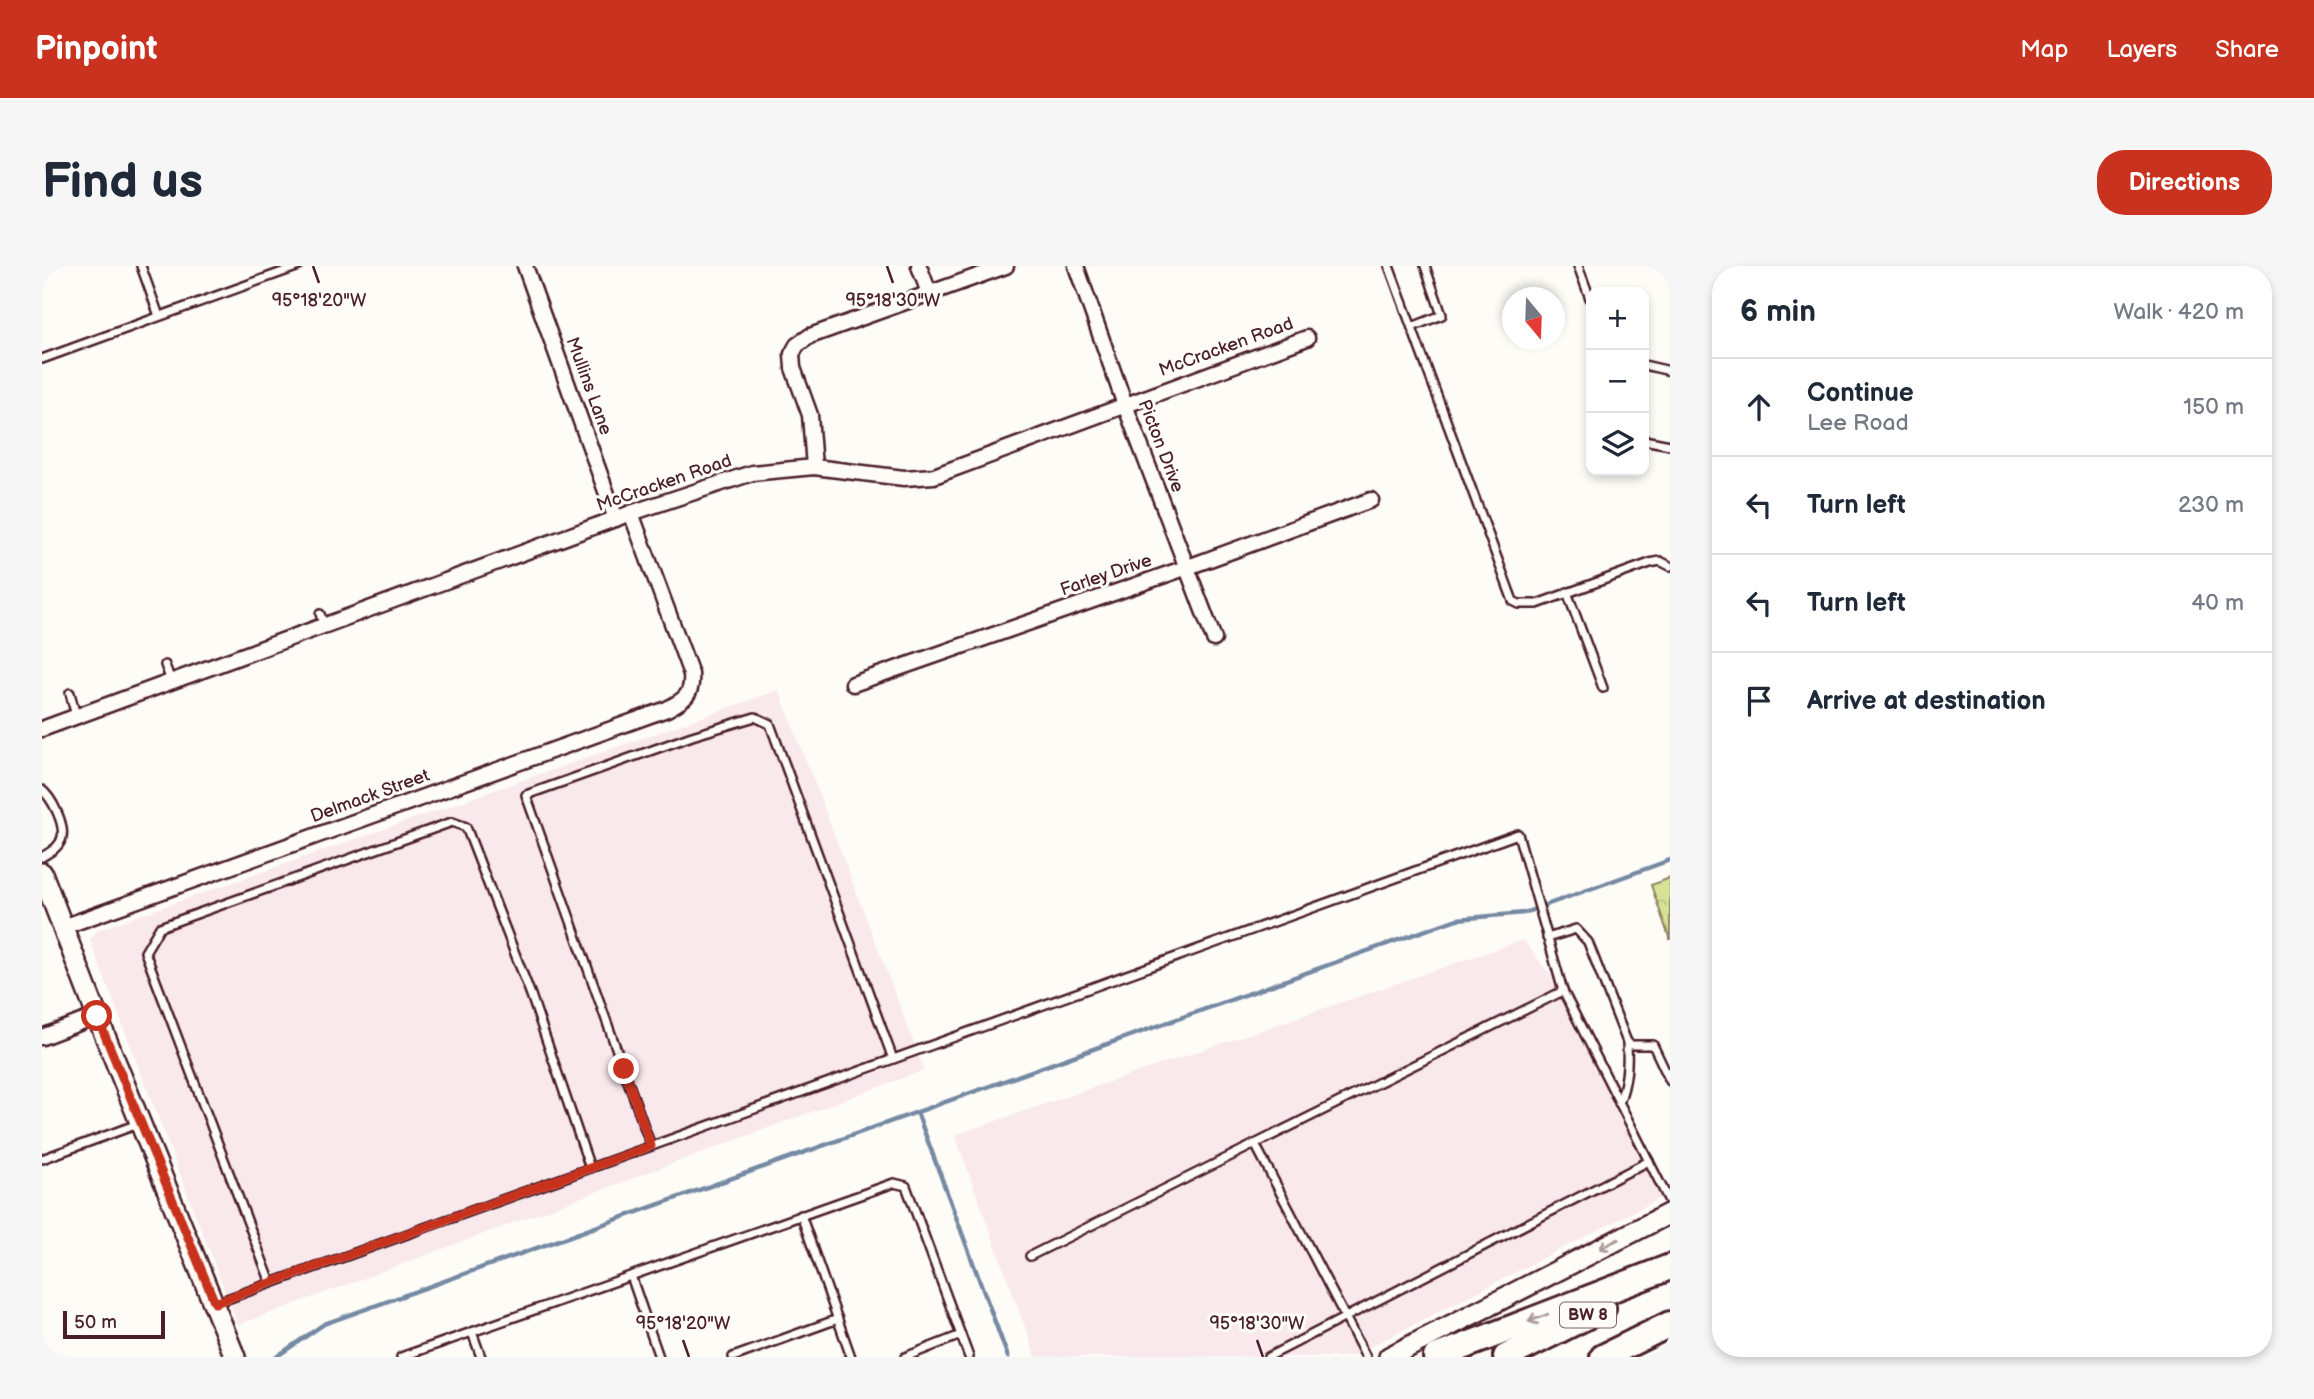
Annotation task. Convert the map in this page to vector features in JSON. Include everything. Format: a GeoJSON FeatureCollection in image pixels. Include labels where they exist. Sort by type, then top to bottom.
{"type":"FeatureCollection","features":[{"type":"Feature","properties":{"kind":"highway"},"geometry":{"type":"LineString","coordinates":[[1436,1357],[1670,1267]]}},
{"type":"Feature","properties":{"kind":"highway","name":"BW 8"},"geometry":{"type":"LineString","coordinates":[[1506,1357],[1670,1275]]}},
{"type":"Feature","properties":{"kind":"highway","name":"BW 8"},"geometry":{"type":"LineString","coordinates":[[1603,1357],[1670,1324]]}},
{"type":"Feature","properties":{"kind":"main road"},"geometry":{"type":"LineString","coordinates":[[42,873],[235,1357]]}},
{"type":"Feature","properties":{"kind":"main road"},"geometry":{"type":"LineString","coordinates":[[1389,1357],[1670,1213]]}},
{"type":"Feature","properties":{"kind":"street","name":"Mullins Lane"},"geometry":{"type":"LineString","coordinates":[[525,266],[616,519]]}},
{"type":"Feature","properties":{"kind":"street"},"geometry":{"type":"LineString","coordinates":[[919,266],[929,293]]}},
{"type":"Feature","properties":{"kind":"street"},"geometry":{"type":"LineString","coordinates":[[814,467],[810,415],[793,368],[792,354],[797,345],[810,336],[1006,266]]}},
{"type":"Feature","properties":{"kind":"street","name":"Picton Drive"},"geometry":{"type":"LineString","coordinates":[[1076,266],[1125,405],[1214,639]]}},
{"type":"Feature","properties":{"kind":"street","name":"McCracken Road"},"geometry":{"type":"LineString","coordinates":[[42,729],[322,620],[752,473],[814,467],[904,478],[934,476],[1307,338]]}},
{"type":"Feature","properties":{"kind":"street","name":"Farley Drive"},"geometry":{"type":"LineString","coordinates":[[853,684],[1371,500]]}},
{"type":"Feature","properties":{"kind":"street","name":"Delmack Street"},"geometry":{"type":"LineString","coordinates":[[63,928],[667,709],[687,695],[692,685],[691,674],[631,513]]}},
{"type":"Feature","properties":{"kind":"street"},"geometry":{"type":"LineString","coordinates":[[42,1037],[97,1016]]}},
{"type":"Feature","properties":{"kind":"lane"},"geometry":{"type":"LineString","coordinates":[[141,266],[159,316]]}},
{"type":"Feature","properties":{"kind":"lane"},"geometry":{"type":"LineString","coordinates":[[42,359],[299,266]]}},
{"type":"Feature","properties":{"kind":"lane"},"geometry":{"type":"LineString","coordinates":[[1389,266],[1513,601],[1528,605],[1650,563],[1660,561],[1670,564]]}},
{"type":"Feature","properties":{"kind":"lane"},"geometry":{"type":"LineString","coordinates":[[1412,327],[1442,315],[1424,266]]}},
{"type":"Feature","properties":{"kind":"lane"},"geometry":{"type":"LineString","coordinates":[[1578,266],[1586,288]]}},
{"type":"Feature","properties":{"kind":"lane"},"geometry":{"type":"LineString","coordinates":[[1649,366],[1670,371]]}},
{"type":"Feature","properties":{"kind":"lane"},"geometry":{"type":"LineString","coordinates":[[1649,441],[1670,445]]}},
{"type":"Feature","properties":{"kind":"lane"},"geometry":{"type":"LineString","coordinates":[[1567,592],[1603,688]]}},
{"type":"Feature","properties":{"kind":"lane"},"geometry":{"type":"LineString","coordinates":[[165,665],[171,681]]}},
{"type":"Feature","properties":{"kind":"lane"},"geometry":{"type":"LineString","coordinates":[[70,693],[76,716]]}},
{"type":"Feature","properties":{"kind":"lane"},"geometry":{"type":"LineString","coordinates":[[651,1146],[526,795],[692,736],[755,717],[770,724],[893,1059]]}},
{"type":"Feature","properties":{"kind":"lane"},"geometry":{"type":"LineString","coordinates":[[42,790],[49,796],[59,818],[62,836],[56,848],[42,857]]}},
{"type":"Feature","properties":{"kind":"lane"},"geometry":{"type":"LineString","coordinates":[[271,1283],[145,952],[160,927],[173,922],[452,822],[466,827],[531,995],[590,1168]]}},
{"type":"Feature","properties":{"kind":"lane"},"geometry":{"type":"LineString","coordinates":[[215,1303],[1518,834],[1563,991],[1670,1203]]}},
{"type":"Feature","properties":{"kind":"lane"},"geometry":{"type":"LineString","coordinates":[[1547,938],[1576,929],[1588,942],[1627,1042],[1626,1087],[1619,1103]]}},
{"type":"Feature","properties":{"kind":"lane"},"geometry":{"type":"LineString","coordinates":[[1030,1256],[1563,991]]}},
{"type":"Feature","properties":{"kind":"lane"},"geometry":{"type":"LineString","coordinates":[[1627,1042],[1631,1045],[1653,1045],[1670,1081]]}},
{"type":"Feature","properties":{"kind":"lane"},"geometry":{"type":"LineString","coordinates":[[42,1158],[142,1122]]}},
{"type":"Feature","properties":{"kind":"lane"},"geometry":{"type":"LineString","coordinates":[[1255,1144],[1366,1357]]}},
{"type":"Feature","properties":{"kind":"lane"},"geometry":{"type":"LineString","coordinates":[[1268,1357],[1649,1161]]}},
{"type":"Feature","properties":{"kind":"lane"},"geometry":{"type":"LineString","coordinates":[[401,1357],[894,1183],[906,1186],[969,1357]]}},
{"type":"Feature","properties":{"kind":"lane"},"geometry":{"type":"LineString","coordinates":[[802,1215],[851,1357]]}},
{"type":"Feature","properties":{"kind":"lane"},"geometry":{"type":"LineString","coordinates":[[631,1276],[659,1357]]}},
{"type":"Feature","properties":{"kind":"lane"},"geometry":{"type":"LineString","coordinates":[[733,1357],[838,1319]]}},
{"type":"Feature","properties":{"kind":"lane"},"geometry":{"type":"LineString","coordinates":[[472,1332],[481,1357]]}},
{"type":"Feature","properties":{"kind":"lane"},"geometry":{"type":"LineString","coordinates":[[905,1357],[961,1335]]}},
{"type":"Feature","properties":{"kind":"shaded area"},"geometry":{"type":"Polygon","coordinates":[[[779,690],[924,1070],[238,1325],[90,940],[98,930],[779,690]]]}},
{"type":"Feature","properties":{"kind":"shaded area"},"geometry":{"type":"Polygon","coordinates":[[[1523,940],[1563,991],[1666,1195],[1350,1357],[1036,1357],[955,1135],[1523,940]]]}},
{"type":"Feature","properties":{"kind":"green space"},"geometry":{"type":"Polygon","coordinates":[[[1670,878],[1670,940],[1651,885],[1670,878]]]}},
{"type":"Feature","properties":{"kind":"waterway"},"geometry":{"type":"LineString","coordinates":[[276,1357],[324,1324],[1457,919],[1524,913],[1670,860]]}},
{"type":"Feature","properties":{"kind":"waterway"},"geometry":{"type":"LineString","coordinates":[[917,1112],[1008,1357]]}},
{"type":"Feature","properties":{"kind":"route"},"geometry":{"type":"LineString","coordinates":[[97,1016],[215,1303],[651,1146],[624,1069]]}}]}
